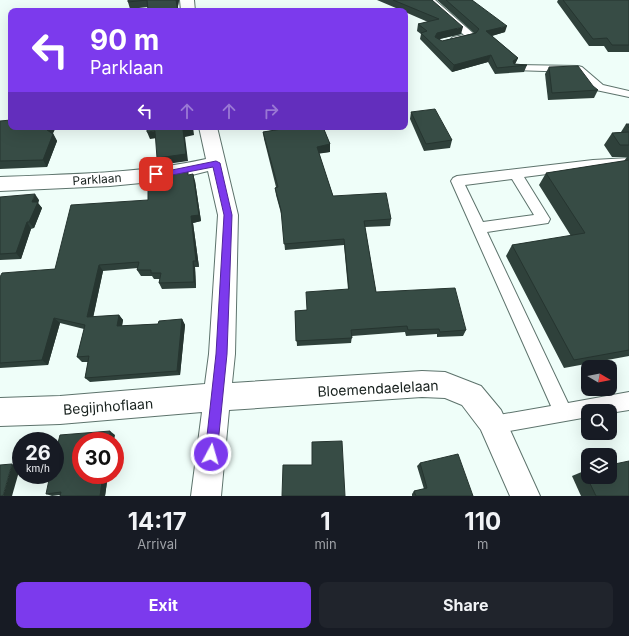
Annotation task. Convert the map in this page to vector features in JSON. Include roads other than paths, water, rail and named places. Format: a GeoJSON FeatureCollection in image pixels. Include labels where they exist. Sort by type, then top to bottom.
{"type":"FeatureCollection","features":[{"type":"Feature","properties":{"kind":"street"},"geometry":{"type":"LineString","coordinates":[[206,496],[222,354],[228,215],[209,130]]}},
{"type":"Feature","properties":{"kind":"street","name":"Parklaan"},"geometry":{"type":"LineString","coordinates":[[0,184],[118,178],[172,173],[216,163]]}},
{"type":"Feature","properties":{"kind":"street","name":"Bloemendaelelaan"},"geometry":{"type":"LineString","coordinates":[[216,397],[422,384],[445,384],[471,395],[491,420],[525,496]]}},
{"type":"Feature","properties":{"kind":"street","name":"Begijnhoflaan"},"geometry":{"type":"LineString","coordinates":[[0,412],[60,410],[216,397]]}},
{"type":"Feature","properties":{"kind":"lane"},"geometry":{"type":"LineString","coordinates":[[430,0],[471,36],[448,41]]}},
{"type":"Feature","properties":{"kind":"lane"},"geometry":{"type":"LineString","coordinates":[[517,68],[578,69],[600,88],[629,94]]}},
{"type":"Feature","properties":{"kind":"lane"},"geometry":{"type":"LineString","coordinates":[[563,412],[457,181],[629,162]]}},
{"type":"Feature","properties":{"kind":"lane"},"geometry":{"type":"LineString","coordinates":[[478,228],[543,219],[516,174]]}},
{"type":"Feature","properties":{"kind":"lane"},"geometry":{"type":"LineString","coordinates":[[493,425],[629,401]]}}]}
